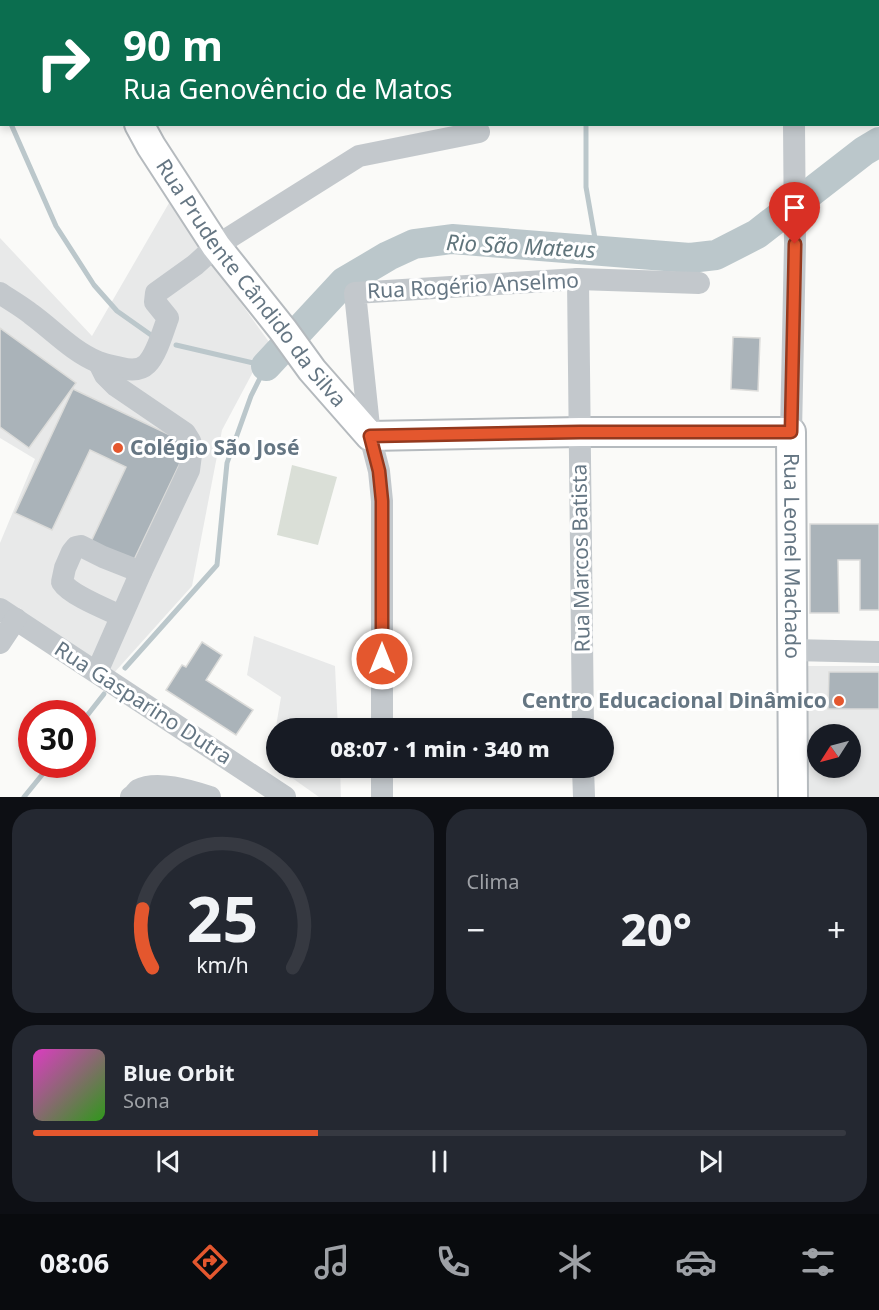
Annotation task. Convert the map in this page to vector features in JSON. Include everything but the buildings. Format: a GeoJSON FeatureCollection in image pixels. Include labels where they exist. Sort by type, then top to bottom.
{"type":"FeatureCollection","features":[{"type":"Feature","properties":{"kind":"main road","name":"Rua Prudente Cândido da Silva"},"geometry":{"type":"LineString","coordinates":[[148,132],[216,246],[312,370],[370,436]]}},
{"type":"Feature","properties":{"kind":"main road"},"geometry":{"type":"LineString","coordinates":[[370,436],[580,432],[791,432]]}},
{"type":"Feature","properties":{"kind":"main road","name":"Rua Leonel Machado"},"geometry":{"type":"LineString","coordinates":[[791,432],[793,797]]}},
{"type":"Feature","properties":{"kind":"street","name":"Rua Leonel Machado"},"geometry":{"type":"LineString","coordinates":[[791,432],[795,244],[794,126]]}},
{"type":"Feature","properties":{"kind":"street"},"geometry":{"type":"LineString","coordinates":[[0,293],[32,314],[80,352],[99,363],[132,369],[145,366],[152,358],[168,318],[155,302],[156,293],[195,265],[216,246],[359,156],[479,132]]}},
{"type":"Feature","properties":{"kind":"street","name":"Rua Rogério Anselmo"},"geometry":{"type":"LineString","coordinates":[[370,436],[355,293],[578,279],[699,283]]}},
{"type":"Feature","properties":{"kind":"street","name":"Rua Marcos Batista"},"geometry":{"type":"LineString","coordinates":[[578,279],[583,718]]}},
{"type":"Feature","properties":{"kind":"street"},"geometry":{"type":"LineString","coordinates":[[97,672],[189,470],[192,447],[185,433],[110,380],[99,363]]}},
{"type":"Feature","properties":{"kind":"street"},"geometry":{"type":"LineString","coordinates":[[370,436],[379,471],[382,501],[382,718]]}},
{"type":"Feature","properties":{"kind":"street"},"geometry":{"type":"LineString","coordinates":[[121,616],[66,588],[62,582],[72,552],[76,547],[81,546],[141,572]]}},
{"type":"Feature","properties":{"kind":"street"},"geometry":{"type":"LineString","coordinates":[[0,642],[8,614]]}},
{"type":"Feature","properties":{"kind":"street","name":"Rua Gasparino Dutra"},"geometry":{"type":"LineString","coordinates":[[8,614],[285,797]]}},
{"type":"Feature","properties":{"kind":"street"},"geometry":{"type":"LineString","coordinates":[[792,650],[879,652]]}},
{"type":"Feature","properties":{"kind":"street"},"geometry":{"type":"LineString","coordinates":[[382,778],[382,797]]}},
{"type":"Feature","properties":{"kind":"street"},"geometry":{"type":"LineString","coordinates":[[583,778],[584,797]]}},
{"type":"Feature","properties":{"kind":"street"},"geometry":{"type":"LineString","coordinates":[[131,797],[138,790],[158,785],[182,793],[196,792],[210,797]]}},
{"type":"Feature","properties":{"kind":"shaded area","name":"Colégio São José"},"geometry":{"type":"Polygon","coordinates":[[[169,203],[269,342],[222,430],[192,586],[113,674],[0,600],[0,543],[35,459],[0,438],[0,238],[92,336],[169,203]]]}},
{"type":"Feature","properties":{"kind":"shaded area"},"geometry":{"type":"Polygon","coordinates":[[[292,465],[337,477],[318,545],[277,535],[292,465]]]}},
{"type":"Feature","properties":{"kind":"shaded area"},"geometry":{"type":"Polygon","coordinates":[[[254,636],[335,666],[337,718],[277,718],[281,697],[247,675],[254,636]]]}},
{"type":"Feature","properties":{"kind":"shaded area","name":"Centro Educacional Dinâmico"},"geometry":{"type":"Polygon","coordinates":[[[798,666],[879,666],[879,797],[801,797],[798,666]]]}},
{"type":"Feature","properties":{"kind":"shaded area"},"geometry":{"type":"Polygon","coordinates":[[[292,778],[340,778],[341,797],[319,797],[292,778]]]}},
{"type":"Feature","properties":{"kind":"waterway"},"geometry":{"type":"LineString","coordinates":[[12,126],[56,226],[94,285],[117,311],[151,335]]}},
{"type":"Feature","properties":{"kind":"waterway"},"geometry":{"type":"LineString","coordinates":[[586,126],[586,187],[597,250]]}},
{"type":"Feature","properties":{"kind":"waterway","name":"Rio São Mateus"},"geometry":{"type":"LineString","coordinates":[[266,366],[344,282],[388,256],[414,244],[452,239],[690,258],[716,255],[757,234],[864,151],[879,142]]}},
{"type":"Feature","properties":{"kind":"waterway","name":"Rio São Mateus"},"geometry":{"type":"LineString","coordinates":[[125,668],[217,565],[227,463],[251,396],[266,366],[176,345]]}},
{"type":"Feature","properties":{"kind":"waterway","name":"Rio São Mateus"},"geometry":{"type":"LineString","coordinates":[[96,704],[104,694]]}},
{"type":"Feature","properties":{"kind":"waterway","name":"Rio São Mateus"},"geometry":{"type":"LineString","coordinates":[[24,797],[39,778]]}},
{"type":"Feature","properties":{"kind":"place","name":"Colégio São José"},"geometry":{"type":"Point","coordinates":[118,448]}},
{"type":"Feature","properties":{"kind":"place","name":"Centro Educacional Dinâmico"},"geometry":{"type":"Point","coordinates":[839,701]}},
{"type":"Feature","properties":{"kind":"route"},"geometry":{"type":"LineString","coordinates":[[382,659],[382,501],[379,471],[370,436],[580,432],[791,432],[795,244]]}}]}
